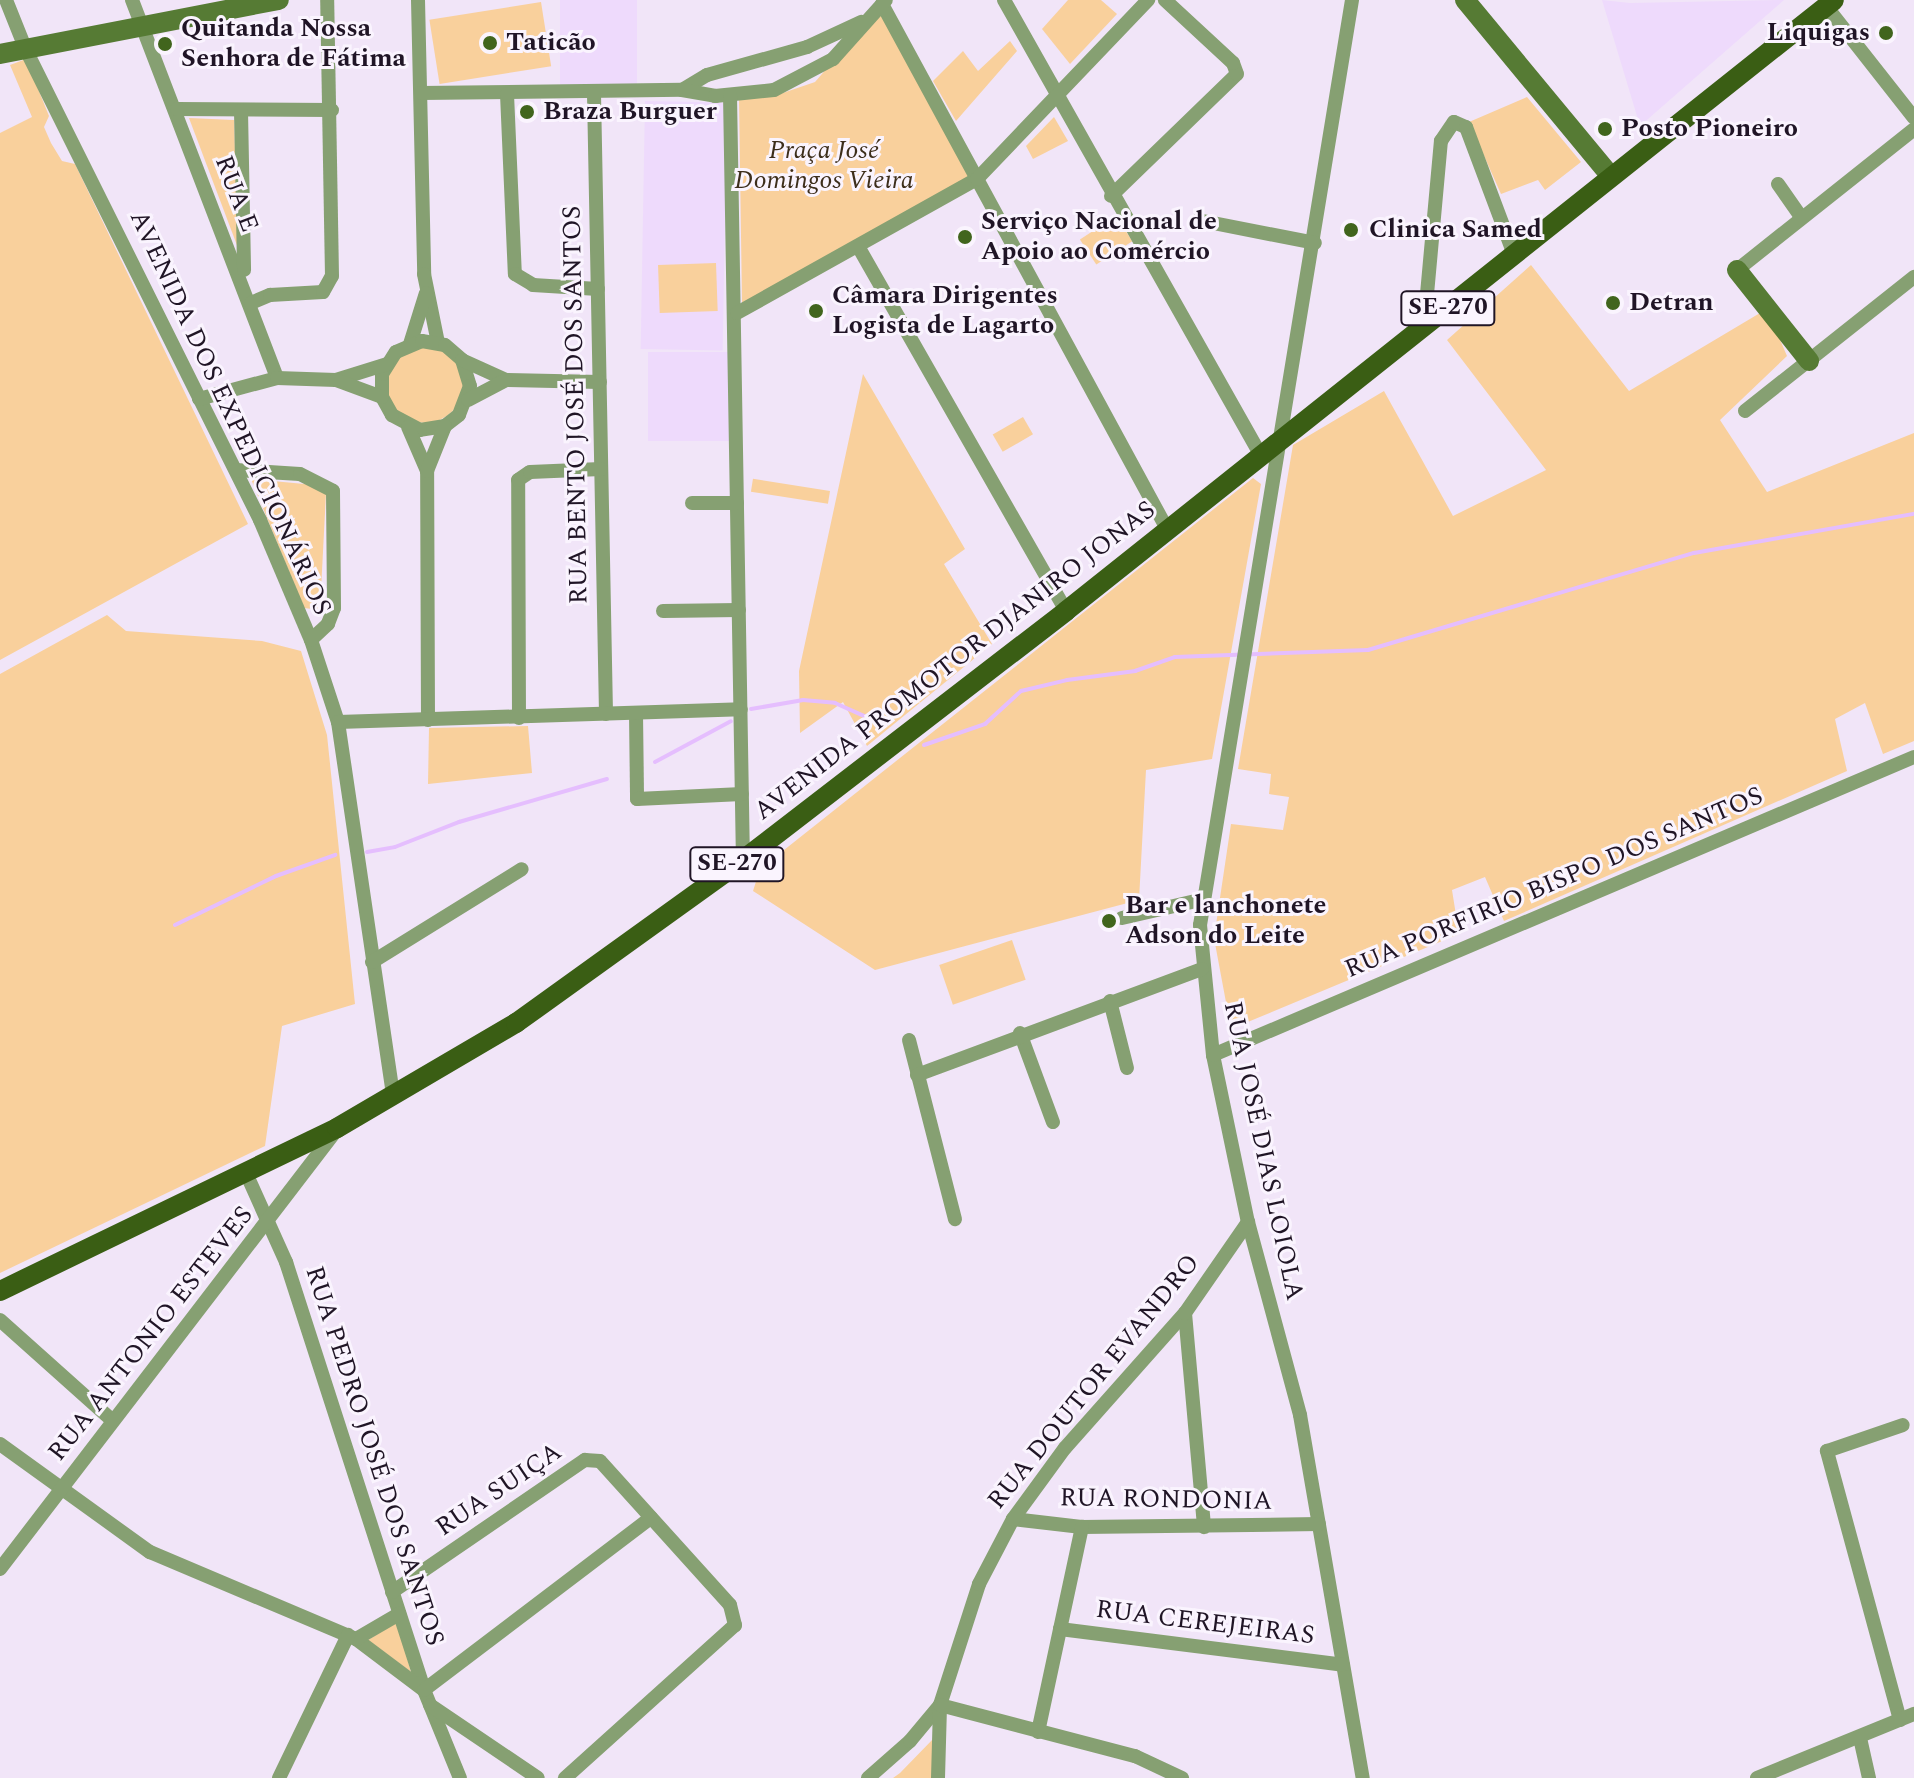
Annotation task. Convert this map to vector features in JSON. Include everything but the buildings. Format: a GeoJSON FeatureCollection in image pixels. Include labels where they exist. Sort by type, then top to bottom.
{"type":"FeatureCollection","features":[{"type":"Feature","properties":{"kind":"main road"},"geometry":{"type":"LineString","coordinates":[[0,54],[144,30],[279,0]]}},
{"type":"Feature","properties":{"kind":"main road"},"geometry":{"type":"LineString","coordinates":[[1465,0],[1610,175]]}},
{"type":"Feature","properties":{"kind":"main road","name":"SE-270"},"geometry":{"type":"LineString","coordinates":[[1610,175],[1830,3]]}},
{"type":"Feature","properties":{"kind":"main road","name":"AVENIDA PROMOTOR DJANIRO JONAS"},"geometry":{"type":"LineString","coordinates":[[0,1291],[337,1128],[516,1023],[743,860],[1066,611],[1610,175]]}},
{"type":"Feature","properties":{"kind":"main road"},"geometry":{"type":"LineString","coordinates":[[1737,270],[1809,361]]}},
{"type":"Feature","properties":{"kind":"street","name":"AVENIDA DOS EXPEDICIONÁRIOS"},"geometry":{"type":"LineString","coordinates":[[6,0],[26,50],[236,470],[311,640],[338,722],[393,1095]]}},
{"type":"Feature","properties":{"kind":"street","name":"RUA E"},"geometry":{"type":"LineString","coordinates":[[132,0],[244,281],[277,378]]}},
{"type":"Feature","properties":{"kind":"street"},"geometry":{"type":"LineString","coordinates":[[251,303],[270,295],[311,295],[329,285],[332,110],[327,0]]}},
{"type":"Feature","properties":{"kind":"street"},"geometry":{"type":"LineString","coordinates":[[418,0],[426,293],[438,343]]}},
{"type":"Feature","properties":{"kind":"street"},"geometry":{"type":"LineString","coordinates":[[1004,0],[1111,196],[1260,454]]}},
{"type":"Feature","properties":{"kind":"street"},"geometry":{"type":"LineString","coordinates":[[737,313],[859,248],[977,179],[1058,99],[1148,0]]}},
{"type":"Feature","properties":{"kind":"street"},"geometry":{"type":"LineString","coordinates":[[1111,196],[1237,74],[1233,63],[1165,0]]}},
{"type":"Feature","properties":{"kind":"street","name":"RUA JOSÉ DIAS LOIOLA"},"geometry":{"type":"LineString","coordinates":[[1352,0],[1315,243],[1204,899],[1202,969],[1213,1055],[1248,1222],[1300,1415],[1363,1778]]}},
{"type":"Feature","properties":{"kind":"street"},"geometry":{"type":"LineString","coordinates":[[1830,3],[1914,118]]}},
{"type":"Feature","properties":{"kind":"street"},"geometry":{"type":"LineString","coordinates":[[421,93],[594,94],[682,90],[703,95],[730,95],[774,90],[815,72],[881,5]]}},
{"type":"Feature","properties":{"kind":"street"},"geometry":{"type":"LineString","coordinates":[[682,90],[701,78],[825,40],[881,5]]}},
{"type":"Feature","properties":{"kind":"street"},"geometry":{"type":"LineString","coordinates":[[881,5],[1167,529]]}},
{"type":"Feature","properties":{"kind":"street"},"geometry":{"type":"LineString","coordinates":[[701,78],[703,95]]}},
{"type":"Feature","properties":{"kind":"street"},"geometry":{"type":"LineString","coordinates":[[507,94],[515,274],[533,285],[598,289]]}},
{"type":"Feature","properties":{"kind":"street","name":"RUA BENTO JOSÉ DOS SANTOS"},"geometry":{"type":"LineString","coordinates":[[594,94],[606,714]]}},
{"type":"Feature","properties":{"kind":"street"},"geometry":{"type":"LineString","coordinates":[[730,95],[737,313],[743,860]]}},
{"type":"Feature","properties":{"kind":"street"},"geometry":{"type":"LineString","coordinates":[[177,109],[332,110]]}},
{"type":"Feature","properties":{"kind":"street"},"geometry":{"type":"LineString","coordinates":[[241,111],[244,281]]}},
{"type":"Feature","properties":{"kind":"street"},"geometry":{"type":"LineString","coordinates":[[1424,327],[1441,141],[1454,122],[1466,127],[1514,255]]}},
{"type":"Feature","properties":{"kind":"street"},"geometry":{"type":"LineString","coordinates":[[1737,270],[1914,129]]}},
{"type":"Feature","properties":{"kind":"street"},"geometry":{"type":"LineString","coordinates":[[1778,184],[1801,217]]}},
{"type":"Feature","properties":{"kind":"street"},"geometry":{"type":"LineString","coordinates":[[1198,220],[1315,243]]}},
{"type":"Feature","properties":{"kind":"street"},"geometry":{"type":"LineString","coordinates":[[859,248],[1066,611]]}},
{"type":"Feature","properties":{"kind":"street"},"geometry":{"type":"LineString","coordinates":[[1745,411],[1914,277]]}},
{"type":"Feature","properties":{"kind":"street"},"geometry":{"type":"LineString","coordinates":[[336,380],[387,364],[410,344],[426,293]]}},
{"type":"Feature","properties":{"kind":"street"},"geometry":{"type":"LineString","coordinates":[[410,344],[438,343],[462,360],[506,380],[600,382]]}},
{"type":"Feature","properties":{"kind":"street"},"geometry":{"type":"LineString","coordinates":[[462,360],[468,372],[468,400]]}},
{"type":"Feature","properties":{"kind":"street"},"geometry":{"type":"LineString","coordinates":[[387,364],[382,397],[392,415],[408,427],[427,471]]}},
{"type":"Feature","properties":{"kind":"street"},"geometry":{"type":"LineString","coordinates":[[199,399],[277,378],[336,380],[382,397]]}},
{"type":"Feature","properties":{"kind":"street"},"geometry":{"type":"LineString","coordinates":[[428,720],[427,471],[445,426],[468,400],[506,380]]}},
{"type":"Feature","properties":{"kind":"street"},"geometry":{"type":"LineString","coordinates":[[408,427],[445,426]]}},
{"type":"Feature","properties":{"kind":"street"},"geometry":{"type":"LineString","coordinates":[[519,718],[518,480],[530,472],[601,469]]}},
{"type":"Feature","properties":{"kind":"street"},"geometry":{"type":"LineString","coordinates":[[236,470],[300,474],[333,491],[334,608],[328,624],[311,640]]}},
{"type":"Feature","properties":{"kind":"street"},"geometry":{"type":"LineString","coordinates":[[692,503],[737,503]]}},
{"type":"Feature","properties":{"kind":"street"},"geometry":{"type":"LineString","coordinates":[[663,611],[739,610]]}},
{"type":"Feature","properties":{"kind":"street"},"geometry":{"type":"LineString","coordinates":[[338,722],[741,709]]}},
{"type":"Feature","properties":{"kind":"street"},"geometry":{"type":"LineString","coordinates":[[636,713],[637,799],[742,794]]}},
{"type":"Feature","properties":{"kind":"street","name":"RUA PORFIRIO BISPO DOS SANTOS"},"geometry":{"type":"LineString","coordinates":[[1213,1055],[1914,757]]}},
{"type":"Feature","properties":{"kind":"street"},"geometry":{"type":"LineString","coordinates":[[372,962],[522,869]]}},
{"type":"Feature","properties":{"kind":"street"},"geometry":{"type":"LineString","coordinates":[[1122,918],[1204,899]]}},
{"type":"Feature","properties":{"kind":"street"},"geometry":{"type":"LineString","coordinates":[[917,1075],[1020,1033],[1202,969]]}},
{"type":"Feature","properties":{"kind":"street"},"geometry":{"type":"LineString","coordinates":[[1110,1001],[1127,1068]]}},
{"type":"Feature","properties":{"kind":"street"},"geometry":{"type":"LineString","coordinates":[[1020,1033],[1053,1122]]}},
{"type":"Feature","properties":{"kind":"street"},"geometry":{"type":"LineString","coordinates":[[909,1040],[955,1219]]}},
{"type":"Feature","properties":{"kind":"street","name":"RUA ANTONIO ESTEVES"},"geometry":{"type":"LineString","coordinates":[[0,1569],[112,1420],[270,1222],[337,1128]]}},
{"type":"Feature","properties":{"kind":"street","name":"RUA PEDRO JOSÉ DOS SANTOS"},"geometry":{"type":"LineString","coordinates":[[246,1173],[270,1222],[424,1690],[460,1778]]}},
{"type":"Feature","properties":{"kind":"street","name":"RUA DOUTOR EVANDRO"},"geometry":{"type":"LineString","coordinates":[[868,1778],[940,1705],[979,1584],[1013,1519],[1065,1448],[1185,1313],[1248,1222]]}},
{"type":"Feature","properties":{"kind":"street"},"geometry":{"type":"LineString","coordinates":[[1185,1313],[1204,1527]]}},
{"type":"Feature","properties":{"kind":"street"},"geometry":{"type":"LineString","coordinates":[[0,1320],[112,1420]]}},
{"type":"Feature","properties":{"kind":"street"},"geometry":{"type":"LineString","coordinates":[[1757,1778],[1907,1717],[1827,1451],[1903,1425]]}},
{"type":"Feature","properties":{"kind":"street"},"geometry":{"type":"LineString","coordinates":[[0,1444],[150,1552],[352,1637],[424,1690],[651,1518],[730,1605],[735,1625],[565,1778]]}},
{"type":"Feature","properties":{"kind":"street","name":"RUA SUIÇA"},"geometry":{"type":"LineString","coordinates":[[392,1592],[585,1460],[596,1459],[651,1518]]}},
{"type":"Feature","properties":{"kind":"street","name":"RUA RONDONIA"},"geometry":{"type":"LineString","coordinates":[[1013,1519],[1082,1527],[1319,1524]]}},
{"type":"Feature","properties":{"kind":"street"},"geometry":{"type":"LineString","coordinates":[[1038,1732],[1082,1527]]}},
{"type":"Feature","properties":{"kind":"street"},"geometry":{"type":"LineString","coordinates":[[279,1778],[352,1637],[399,1614]]}},
{"type":"Feature","properties":{"kind":"street","name":"RUA CEREJEIRAS"},"geometry":{"type":"LineString","coordinates":[[1060,1629],[1343,1665]]}},
{"type":"Feature","properties":{"kind":"street"},"geometry":{"type":"LineString","coordinates":[[430,1705],[538,1778]]}},
{"type":"Feature","properties":{"kind":"street"},"geometry":{"type":"LineString","coordinates":[[938,1778],[940,1705],[1135,1756],[1182,1778]]}},
{"type":"Feature","properties":{"kind":"street"},"geometry":{"type":"LineString","coordinates":[[1860,1738],[1869,1778]]}},
{"type":"Feature","properties":{"kind":"shaded area"},"geometry":{"type":"Polygon","coordinates":[[[560,0],[637,0],[637,86],[560,86],[560,0]]]}},
{"type":"Feature","properties":{"kind":"shaded area"},"geometry":{"type":"Polygon","coordinates":[[[1602,0],[1630,3],[1784,0],[1640,126],[1602,0]]]}},
{"type":"Feature","properties":{"kind":"shaded area"},"geometry":{"type":"Polygon","coordinates":[[[645,101],[727,102],[723,350],[641,349],[645,101]]]}},
{"type":"Feature","properties":{"kind":"shaded area"},"geometry":{"type":"Polygon","coordinates":[[[648,352],[730,352],[730,441],[648,441],[648,352]]]}},
{"type":"Feature","properties":{"kind":"green space"},"geometry":{"type":"Polygon","coordinates":[[[1068,0],[1101,0],[1117,14],[1070,64],[1042,29],[1068,0]]]}},
{"type":"Feature","properties":{"kind":"green space","name":"Taticão"},"geometry":{"type":"Polygon","coordinates":[[[541,2],[551,66],[440,84],[429,20],[541,2]]]}},
{"type":"Feature","properties":{"kind":"green space","name":"Praça José Domingos Vieira"},"geometry":{"type":"Polygon","coordinates":[[[879,8],[971,177],[742,303],[739,98],[774,96],[815,82],[879,8]]]}},
{"type":"Feature","properties":{"kind":"green space"},"geometry":{"type":"Polygon","coordinates":[[[1010,41],[1017,51],[956,121],[933,81],[963,51],[978,71],[1010,41]]]}},
{"type":"Feature","properties":{"kind":"green space"},"geometry":{"type":"Polygon","coordinates":[[[26,59],[49,116],[44,127],[51,143],[62,161],[75,164],[248,524],[0,660],[0,133],[32,117],[10,65],[26,59]]]}},
{"type":"Feature","properties":{"kind":"green space"},"geometry":{"type":"Polygon","coordinates":[[[1527,97],[1581,162],[1545,190],[1538,180],[1501,194],[1469,122],[1527,97]]]}},
{"type":"Feature","properties":{"kind":"green space"},"geometry":{"type":"Polygon","coordinates":[[[1054,117],[1068,141],[1033,159],[1026,146],[1054,117]]]}},
{"type":"Feature","properties":{"kind":"green space"},"geometry":{"type":"Polygon","coordinates":[[[189,118],[234,120],[238,248],[189,118]]]}},
{"type":"Feature","properties":{"kind":"green space"},"geometry":{"type":"Polygon","coordinates":[[[1116,216],[1132,241],[1096,265],[1080,239],[1116,216]]]}},
{"type":"Feature","properties":{"kind":"green space"},"geometry":{"type":"Polygon","coordinates":[[[716,263],[718,311],[660,313],[658,265],[716,263]]]}},
{"type":"Feature","properties":{"kind":"green space"},"geometry":{"type":"Polygon","coordinates":[[[1531,265],[1629,391],[1760,313],[1775,328],[1787,356],[1720,420],[1767,492],[1914,433],[1914,741],[1883,754],[1865,703],[1835,719],[1847,771],[1504,921],[1485,877],[1452,890],[1459,934],[1231,1029],[1214,938],[1231,824],[1283,830],[1289,797],[1269,794],[1271,774],[1238,769],[1293,445],[1384,391],[1453,516],[1546,470],[1447,340],[1531,265]]]}},
{"type":"Feature","properties":{"kind":"green space"},"geometry":{"type":"Polygon","coordinates":[[[425,347],[440,350],[452,358],[460,370],[463,385],[460,400],[452,412],[440,420],[425,423],[410,420],[398,412],[390,400],[387,385],[390,370],[398,358],[410,350],[425,347]]]}},
{"type":"Feature","properties":{"kind":"green space"},"geometry":{"type":"Polygon","coordinates":[[[863,374],[965,549],[944,564],[992,644],[867,746],[843,702],[800,733],[799,671],[863,374]]]}},
{"type":"Feature","properties":{"kind":"green space"},"geometry":{"type":"Polygon","coordinates":[[[1023,417],[1033,434],[1003,452],[993,434],[1023,417]]]}},
{"type":"Feature","properties":{"kind":"green space"},"geometry":{"type":"Polygon","coordinates":[[[1253,478],[1261,484],[1212,759],[1146,770],[1139,900],[875,970],[753,891],[760,869],[1253,478]]]}},
{"type":"Feature","properties":{"kind":"green space"},"geometry":{"type":"Polygon","coordinates":[[[251,479],[315,485],[326,493],[320,610],[304,608],[251,479]]]}},
{"type":"Feature","properties":{"kind":"green space"},"geometry":{"type":"Polygon","coordinates":[[[753,479],[830,491],[828,504],[751,492],[753,479]]]}},
{"type":"Feature","properties":{"kind":"green space"},"geometry":{"type":"Polygon","coordinates":[[[107,615],[126,631],[262,641],[301,651],[327,735],[355,1004],[282,1026],[265,1146],[0,1273],[0,674],[107,615]]]}},
{"type":"Feature","properties":{"kind":"green space"},"geometry":{"type":"Polygon","coordinates":[[[528,726],[532,773],[428,784],[429,728],[528,726]]]}},
{"type":"Feature","properties":{"kind":"green space"},"geometry":{"type":"Polygon","coordinates":[[[1012,940],[1026,980],[953,1005],[939,965],[1012,940]]]}},
{"type":"Feature","properties":{"kind":"green space"},"geometry":{"type":"Polygon","coordinates":[[[397,1622],[411,1672],[368,1640],[397,1622]]]}},
{"type":"Feature","properties":{"kind":"green space"},"geometry":{"type":"Polygon","coordinates":[[[934,1738],[933,1778],[893,1778],[900,1773],[934,1738]]]}},
{"type":"Feature","properties":{"kind":"waterway"},"geometry":{"type":"LineString","coordinates":[[924,745],[985,724],[1021,691],[1067,680],[1135,671],[1175,657],[1368,650],[1694,553],[1914,514]]}},
{"type":"Feature","properties":{"kind":"waterway"},"geometry":{"type":"LineString","coordinates":[[751,709],[803,700],[835,703],[873,720]]}},
{"type":"Feature","properties":{"kind":"waterway"},"geometry":{"type":"LineString","coordinates":[[655,762],[731,721]]}},
{"type":"Feature","properties":{"kind":"waterway"},"geometry":{"type":"LineString","coordinates":[[367,852],[395,847],[459,822],[607,779]]}},
{"type":"Feature","properties":{"kind":"waterway"},"geometry":{"type":"LineString","coordinates":[[175,925],[276,876],[335,855]]}},
{"type":"Feature","properties":{"kind":"place","name":"Liquigas"},"geometry":{"type":"Point","coordinates":[1886,33]}},
{"type":"Feature","properties":{"kind":"place","name":"Taticão"},"geometry":{"type":"Point","coordinates":[490,43]}},
{"type":"Feature","properties":{"kind":"place","name":"Quitanda Nossa Senhora de Fátima"},"geometry":{"type":"Point","coordinates":[165,44]}},
{"type":"Feature","properties":{"kind":"place","name":"Braza Burguer"},"geometry":{"type":"Point","coordinates":[527,112]}},
{"type":"Feature","properties":{"kind":"place","name":"Posto Pioneiro"},"geometry":{"type":"Point","coordinates":[1605,129]}},
{"type":"Feature","properties":{"kind":"place","name":"Clinica Samed"},"geometry":{"type":"Point","coordinates":[1351,230]}},
{"type":"Feature","properties":{"kind":"place","name":"Serviço Nacional de Apoio ao Comércio"},"geometry":{"type":"Point","coordinates":[965,237]}},
{"type":"Feature","properties":{"kind":"place","name":"Detran"},"geometry":{"type":"Point","coordinates":[1613,303]}},
{"type":"Feature","properties":{"kind":"place","name":"Câmara Dirigentes Logista de Lagarto"},"geometry":{"type":"Point","coordinates":[816,311]}},
{"type":"Feature","properties":{"kind":"place","name":"Bar e lanchonete Adson do Leite"},"geometry":{"type":"Point","coordinates":[1109,921]}}]}
